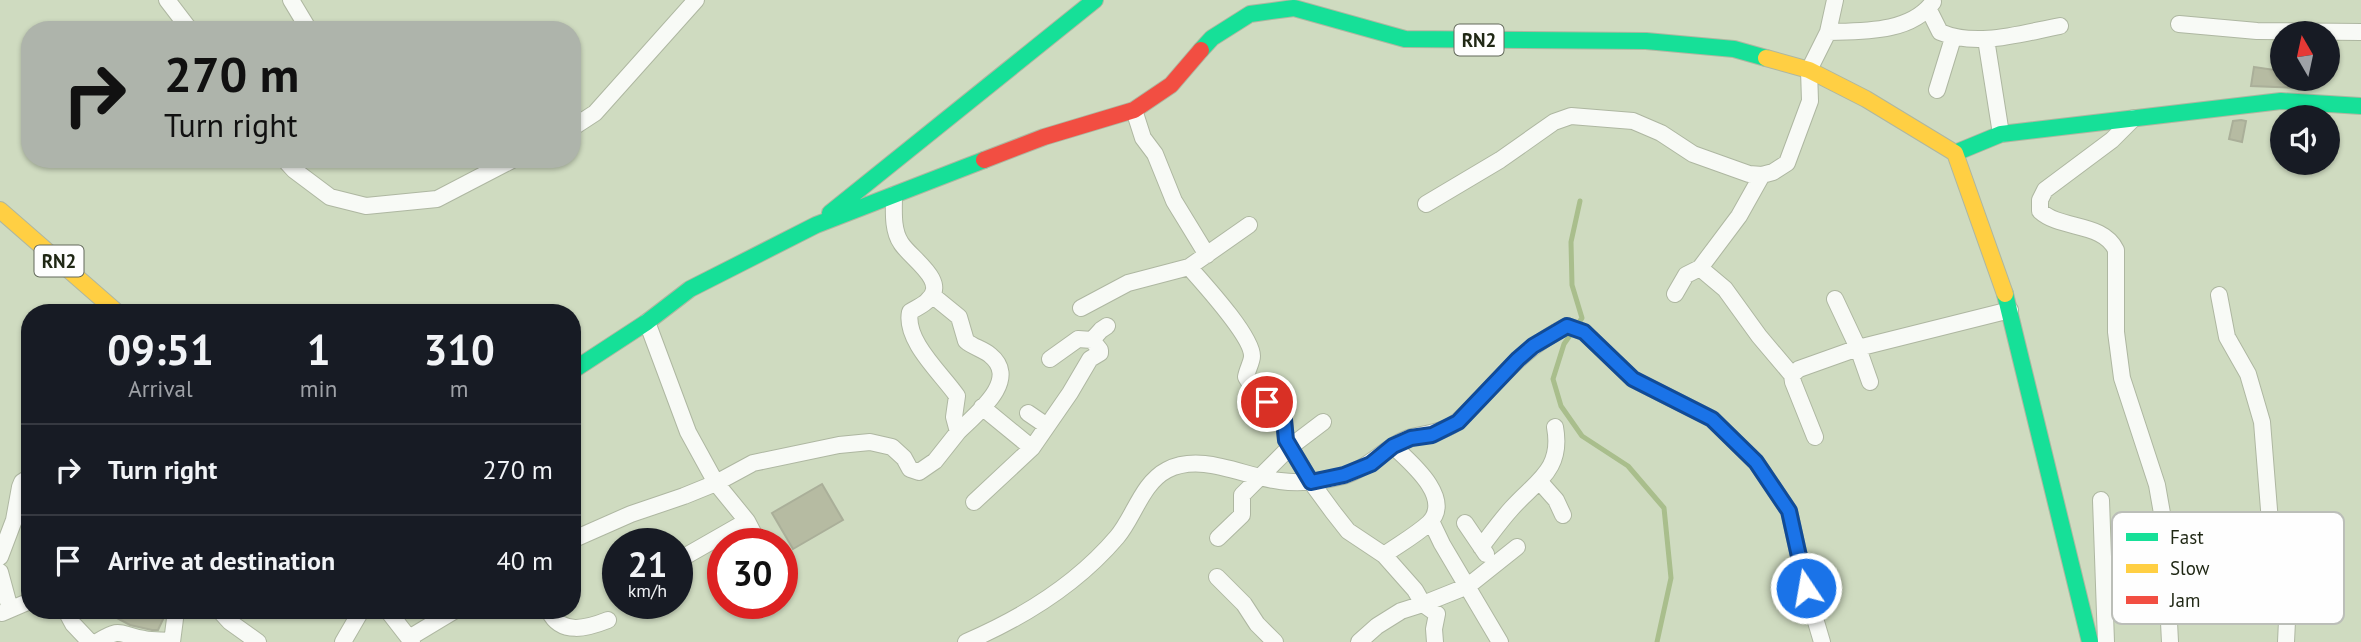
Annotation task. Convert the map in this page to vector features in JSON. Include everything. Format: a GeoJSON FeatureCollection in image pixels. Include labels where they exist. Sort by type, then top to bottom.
{"type":"FeatureCollection","features":[{"type":"Feature","properties":{"kind":"main road"},"geometry":{"type":"LineString","coordinates":[[816,225],[1094,0]]}},
{"type":"Feature","properties":{"kind":"main road","name":"RN2"},"geometry":{"type":"LineString","coordinates":[[581,365],[647,322],[690,289],[816,225],[1044,137],[1134,110],[1171,85],[1212,38],[1250,14],[1294,8],[1405,39],[1646,41],[1734,49],[1809,70],[1866,99],[1955,153]]}},
{"type":"Feature","properties":{"kind":"main road"},"geometry":{"type":"LineString","coordinates":[[2090,642],[2010,310],[1955,153],[2001,134],[2134,118],[2281,101],[2361,106]]}},
{"type":"Feature","properties":{"kind":"main road","name":"RN2"},"geometry":{"type":"LineString","coordinates":[[0,210],[108,304]]}},
{"type":"Feature","properties":{"kind":"street"},"geometry":{"type":"LineString","coordinates":[[166,0],[183,21]]}},
{"type":"Feature","properties":{"kind":"street"},"geometry":{"type":"LineString","coordinates":[[291,0],[304,21]]}},
{"type":"Feature","properties":{"kind":"street"},"geometry":{"type":"LineString","coordinates":[[581,122],[595,113],[696,0]]}},
{"type":"Feature","properties":{"kind":"street"},"geometry":{"type":"LineString","coordinates":[[1426,204],[1500,160],[1554,122],[1571,116],[1633,121],[1661,133],[1693,154],[1749,174],[1773,172],[1787,163],[1810,101],[1809,70],[1828,32],[1835,0]]}},
{"type":"Feature","properties":{"kind":"street"},"geometry":{"type":"LineString","coordinates":[[1828,32],[1875,31],[1902,23],[1931,4],[1940,32],[1953,38],[1986,39],[2060,26]]}},
{"type":"Feature","properties":{"kind":"street"},"geometry":{"type":"LineString","coordinates":[[2179,24],[2257,31],[2361,32]]}},
{"type":"Feature","properties":{"kind":"street"},"geometry":{"type":"LineString","coordinates":[[1937,90],[1953,38]]}},
{"type":"Feature","properties":{"kind":"street"},"geometry":{"type":"LineString","coordinates":[[1986,39],[2001,134]]}},
{"type":"Feature","properties":{"kind":"street"},"geometry":{"type":"LineString","coordinates":[[1134,110],[1143,138],[1155,154],[1174,201],[1207,255]]}},
{"type":"Feature","properties":{"kind":"street"},"geometry":{"type":"LineString","coordinates":[[2134,118],[2112,140],[2045,190],[2040,200],[2040,211],[2049,219],[2104,234],[2112,240],[2116,250],[2116,332],[2122,378],[2157,485],[2162,512]]}},
{"type":"Feature","properties":{"kind":"street"},"geometry":{"type":"LineString","coordinates":[[292,168],[330,197],[366,206],[438,199],[497,168]]}},
{"type":"Feature","properties":{"kind":"street"},"geometry":{"type":"LineString","coordinates":[[1675,294],[1686,275],[1700,268],[1739,216],[1762,175]]}},
{"type":"Feature","properties":{"kind":"street"},"geometry":{"type":"LineString","coordinates":[[894,195],[895,225],[900,242],[932,278],[934,289],[928,301],[910,312],[909,319],[916,339],[939,377],[957,396],[954,417],[958,432]]}},
{"type":"Feature","properties":{"kind":"street"},"geometry":{"type":"LineString","coordinates":[[1082,308],[1128,283],[1189,267],[1250,225]]}},
{"type":"Feature","properties":{"kind":"street"},"geometry":{"type":"LineString","coordinates":[[1189,267],[1221,303],[1250,345],[1252,357],[1246,377],[1284,420],[1286,440],[1311,482],[1348,531],[1384,555],[1415,590],[1423,604],[1437,614],[1435,642]]}},
{"type":"Feature","properties":{"kind":"street"},"geometry":{"type":"LineString","coordinates":[[1700,268],[1725,289],[1792,375],[1815,437]]}},
{"type":"Feature","properties":{"kind":"street"},"geometry":{"type":"LineString","coordinates":[[581,536],[631,514],[716,483],[753,464],[839,444],[870,442],[891,447],[904,458],[910,469],[919,472],[935,461],[982,407],[1000,385],[1001,372],[992,356],[966,341],[959,317],[932,295]]}},
{"type":"Feature","properties":{"kind":"street"},"geometry":{"type":"LineString","coordinates":[[2219,295],[2227,337],[2248,374],[2262,422],[2269,512]]}},
{"type":"Feature","properties":{"kind":"street"},"geometry":{"type":"LineString","coordinates":[[1835,299],[1858,348],[1870,382]]}},
{"type":"Feature","properties":{"kind":"street"},"geometry":{"type":"LineString","coordinates":[[1792,375],[1799,369],[1858,348],[2010,310]]}},
{"type":"Feature","properties":{"kind":"street"},"geometry":{"type":"LineString","coordinates":[[647,322],[688,432],[716,483],[750,528]]}},
{"type":"Feature","properties":{"kind":"street"},"geometry":{"type":"LineString","coordinates":[[1092,340],[1107,326]]}},
{"type":"Feature","properties":{"kind":"street"},"geometry":{"type":"LineString","coordinates":[[966,642],[999,628],[1038,605],[1094,562],[1119,535],[1149,486],[1164,471],[1182,464],[1202,464],[1279,481],[1311,482],[1353,472],[1371,464],[1393,446],[1411,438],[1432,435],[1458,422],[1503,372],[1533,346],[1567,326],[1584,332],[1633,379],[1712,419],[1756,462],[1789,511],[1806,588],[1822,642]]}},
{"type":"Feature","properties":{"kind":"street"},"geometry":{"type":"LineString","coordinates":[[974,502],[1032,448],[1090,359],[1100,354],[1100,350],[1092,340],[1085,338],[1072,341],[1050,359]]}},
{"type":"Feature","properties":{"kind":"street"},"geometry":{"type":"LineString","coordinates":[[982,407],[1032,448]]}},
{"type":"Feature","properties":{"kind":"street"},"geometry":{"type":"LineString","coordinates":[[1028,413],[1047,426]]}},
{"type":"Feature","properties":{"kind":"street"},"geometry":{"type":"LineString","coordinates":[[1218,538],[1239,521],[1242,515],[1242,495],[1259,475],[1323,422]]}},
{"type":"Feature","properties":{"kind":"street"},"geometry":{"type":"LineString","coordinates":[[1481,547],[1511,509],[1549,469],[1558,443],[1555,427]]}},
{"type":"Feature","properties":{"kind":"street"},"geometry":{"type":"LineString","coordinates":[[1384,555],[1432,521],[1438,505],[1433,490],[1418,469],[1393,446]]}},
{"type":"Feature","properties":{"kind":"street"},"geometry":{"type":"LineString","coordinates":[[1539,482],[1556,499],[1563,515]]}},
{"type":"Feature","properties":{"kind":"street"},"geometry":{"type":"LineString","coordinates":[[1,550],[14,520],[21,484]]}},
{"type":"Feature","properties":{"kind":"street"},"geometry":{"type":"LineString","coordinates":[[2101,500],[2106,642]]}},
{"type":"Feature","properties":{"kind":"street"},"geometry":{"type":"LineString","coordinates":[[1432,521],[1442,544],[1500,642]]}},
{"type":"Feature","properties":{"kind":"street"},"geometry":{"type":"LineString","coordinates":[[693,552],[747,522]]}},
{"type":"Feature","properties":{"kind":"street"},"geometry":{"type":"LineString","coordinates":[[1465,523],[1493,565]]}},
{"type":"Feature","properties":{"kind":"street"},"geometry":{"type":"LineString","coordinates":[[1359,642],[1389,617],[1468,586],[1517,547]]}},
{"type":"Feature","properties":{"kind":"street"},"geometry":{"type":"LineString","coordinates":[[0,572],[5,611]]}},
{"type":"Feature","properties":{"kind":"street"},"geometry":{"type":"LineString","coordinates":[[1217,577],[1244,604],[1257,624],[1275,642]]}},
{"type":"Feature","properties":{"kind":"street"},"geometry":{"type":"LineString","coordinates":[[70,619],[90,642]]}},
{"type":"Feature","properties":{"kind":"street"},"geometry":{"type":"LineString","coordinates":[[97,642],[111,633],[121,631],[142,639],[172,642],[175,619]]}},
{"type":"Feature","properties":{"kind":"street"},"geometry":{"type":"LineString","coordinates":[[227,619],[258,642]]}},
{"type":"Feature","properties":{"kind":"street"},"geometry":{"type":"LineString","coordinates":[[343,642],[356,619]]}},
{"type":"Feature","properties":{"kind":"street"},"geometry":{"type":"LineString","coordinates":[[394,619],[410,640],[442,619]]}},
{"type":"Feature","properties":{"kind":"street"},"geometry":{"type":"LineString","coordinates":[[554,619],[562,626],[578,629],[608,620]]}},
{"type":"Feature","properties":{"kind":"street"},"geometry":{"type":"LineString","coordinates":[[2169,624],[2170,642]]}},
{"type":"Feature","properties":{"kind":"street"},"geometry":{"type":"LineString","coordinates":[[2286,642],[2287,624]]}},
{"type":"Feature","properties":{"kind":"building"},"geometry":{"type":"Polygon","coordinates":[[[2254,67],[2270,69],[2270,87],[2251,86],[2254,67]]]}},
{"type":"Feature","properties":{"kind":"building"},"geometry":{"type":"Polygon","coordinates":[[[2233,121],[2246,121],[2242,142],[2229,139],[2233,121]]]}},
{"type":"Feature","properties":{"kind":"building"},"geometry":{"type":"Polygon","coordinates":[[[822,484],[843,520],[798,546],[798,528],[781,528],[772,513],[822,484]]]}},
{"type":"Feature","properties":{"kind":"building"},"geometry":{"type":"Polygon","coordinates":[[[119,619],[163,619],[158,630],[130,625],[119,619]]]}},
{"type":"Feature","properties":{"kind":"waterway"},"geometry":{"type":"LineString","coordinates":[[1580,201],[1571,242],[1572,285],[1582,318],[1564,344],[1553,379],[1561,406],[1582,436],[1628,466],[1664,508],[1671,578],[1657,642]]}},
{"type":"Feature","properties":{"kind":"traffic: fast"},"geometry":{"type":"LineString","coordinates":[[830,213],[1095,0]]}},
{"type":"Feature","properties":{"kind":"traffic: fast"},"geometry":{"type":"LineString","coordinates":[[1201,50],[1212,38],[1250,14],[1294,8],[1405,39],[1646,41],[1734,49],[1766,58]]}},
{"type":"Feature","properties":{"kind":"traffic: fast"},"geometry":{"type":"LineString","coordinates":[[1955,153],[2001,134],[2281,101],[2361,106]]}},
{"type":"Feature","properties":{"kind":"traffic: fast"},"geometry":{"type":"LineString","coordinates":[[581,365],[647,322],[690,289],[816,225],[984,160]]}},
{"type":"Feature","properties":{"kind":"traffic: fast"},"geometry":{"type":"LineString","coordinates":[[2005,294],[2090,642]]}},
{"type":"Feature","properties":{"kind":"traffic: slow"},"geometry":{"type":"LineString","coordinates":[[1766,58],[1809,70],[1866,99],[1955,153],[2005,294]]}},
{"type":"Feature","properties":{"kind":"traffic: slow"},"geometry":{"type":"LineString","coordinates":[[0,210],[108,304]]}},
{"type":"Feature","properties":{"kind":"traffic: jam"},"geometry":{"type":"LineString","coordinates":[[984,160],[1044,137],[1134,110],[1171,85],[1201,50]]}},
{"type":"Feature","properties":{"kind":"route"},"geometry":{"type":"LineString","coordinates":[[1267,402],[1284,420],[1286,440],[1311,482],[1344,475],[1371,464],[1393,446],[1411,438],[1432,435],[1458,422],[1503,372],[1533,346],[1567,326],[1584,332],[1633,379],[1712,419],[1756,462],[1789,511],[1806,588]]}}]}
